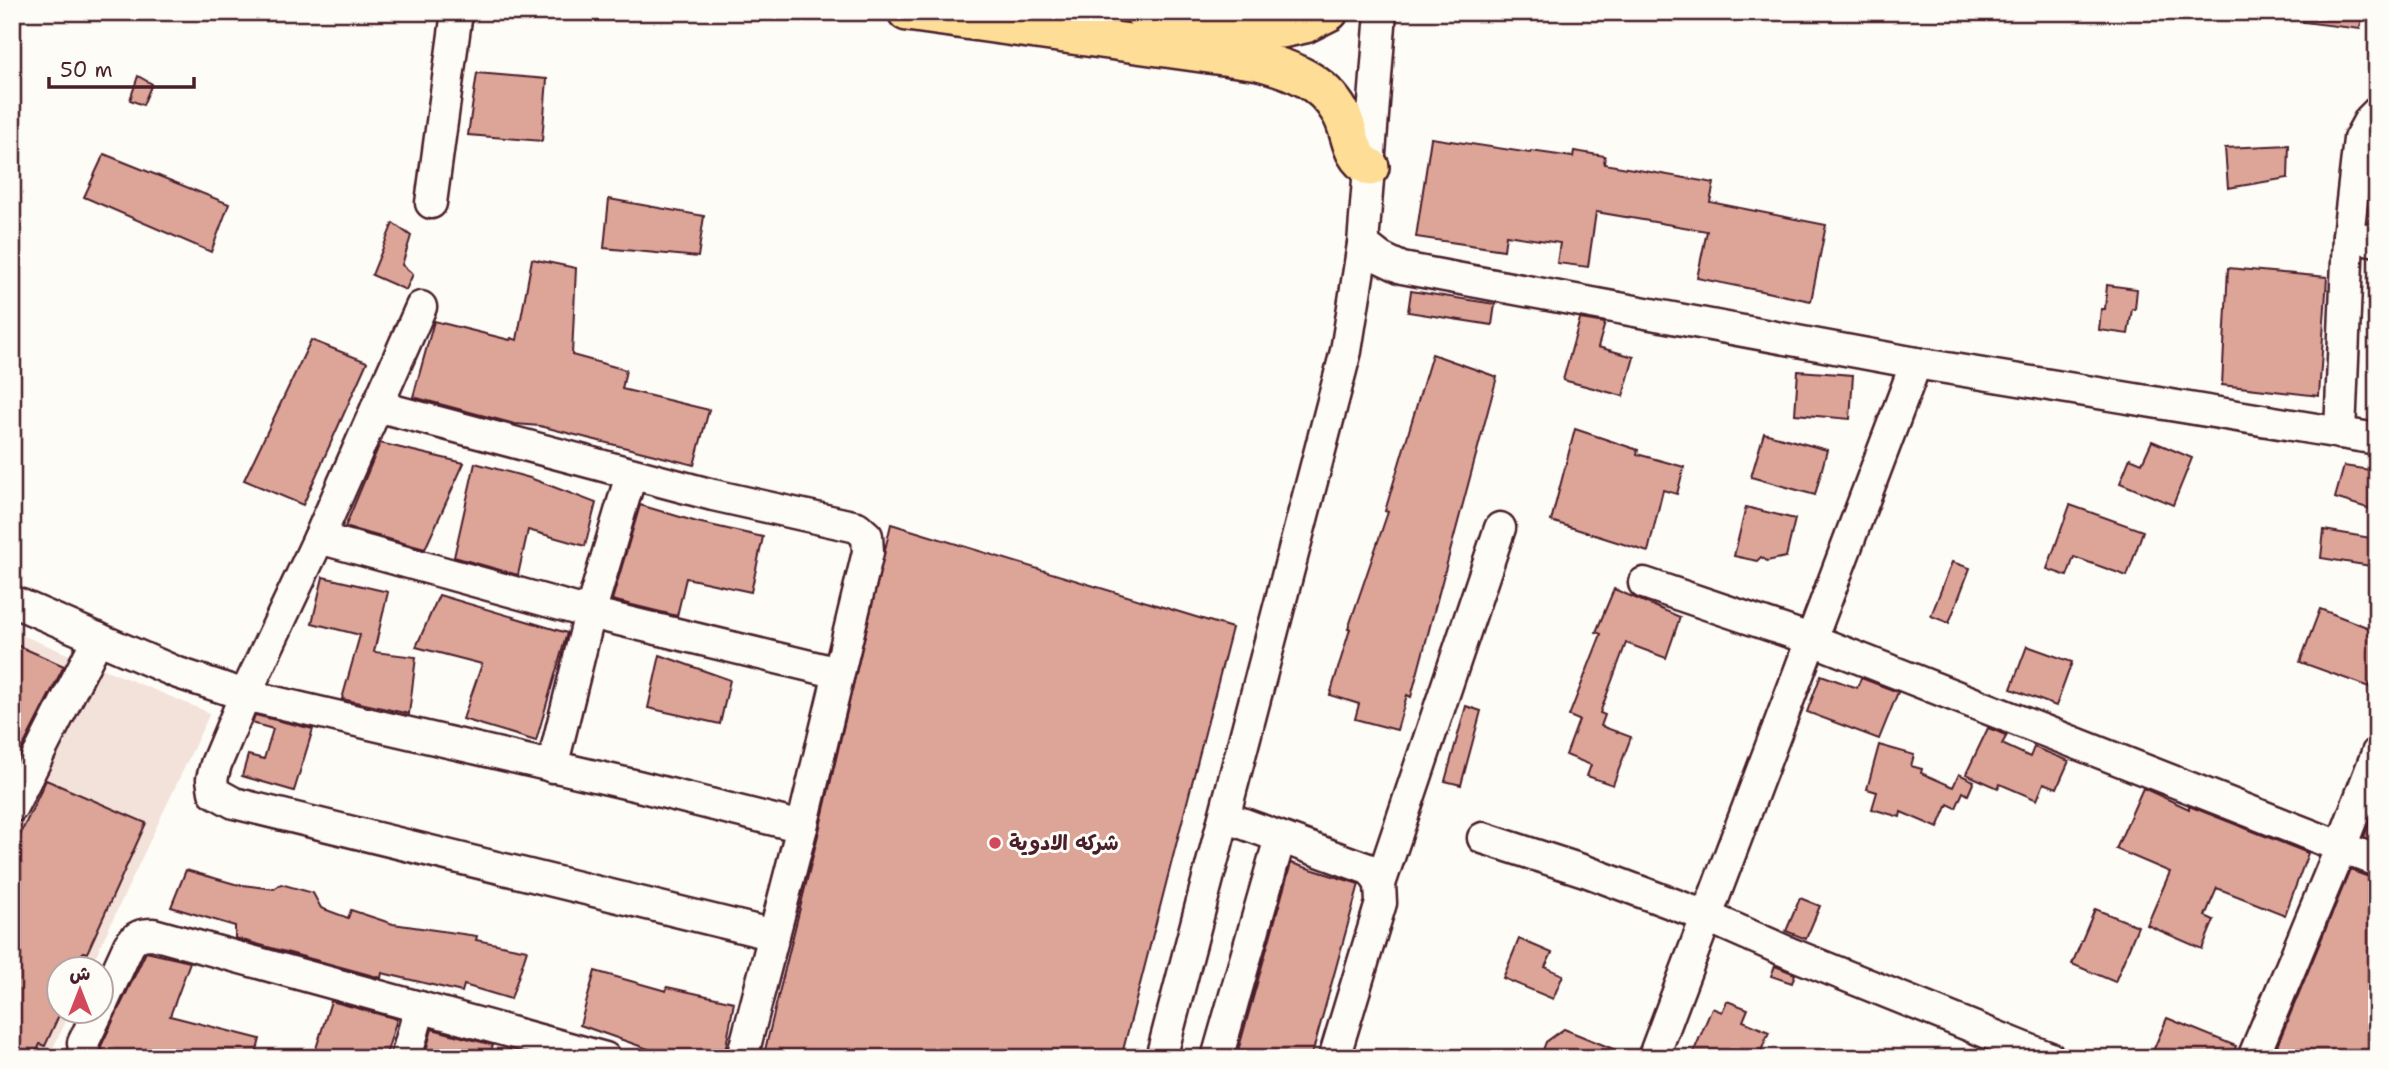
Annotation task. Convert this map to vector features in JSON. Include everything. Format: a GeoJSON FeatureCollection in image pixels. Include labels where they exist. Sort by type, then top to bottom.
{"type":"FeatureCollection","features":[{"type":"Feature","properties":{"kind":"main road"},"geometry":{"type":"LineString","coordinates":[[907,12],[1259,61],[1288,69],[1315,83],[1329,96],[1341,113],[1354,153],[1362,164],[1370,167]]}},
{"type":"Feature","properties":{"kind":"main road"},"geometry":{"type":"LineString","coordinates":[[1144,12],[1282,29],[1305,24],[1329,12]]}},
{"type":"Feature","properties":{"kind":"street"},"geometry":{"type":"LineString","coordinates":[[431,203],[457,12]]}},
{"type":"Feature","properties":{"kind":"street"},"geometry":{"type":"LineString","coordinates":[[1161,1058],[1337,391],[1358,285],[1363,244],[1381,12]]}},
{"type":"Feature","properties":{"kind":"street"},"geometry":{"type":"LineString","coordinates":[[2340,433],[2362,238],[2359,139],[2374,117]]}},
{"type":"Feature","properties":{"kind":"street"},"geometry":{"type":"LineString","coordinates":[[1363,244],[1381,258],[1402,268],[1916,363],[2377,439]]}},
{"type":"Feature","properties":{"kind":"street"},"geometry":{"type":"LineString","coordinates":[[1358,285],[1402,268]]}},
{"type":"Feature","properties":{"kind":"street"},"geometry":{"type":"LineString","coordinates":[[421,307],[319,538],[245,695],[216,764],[212,779],[214,792],[233,803],[774,935]]}},
{"type":"Feature","properties":{"kind":"street"},"geometry":{"type":"LineString","coordinates":[[1653,1058],[1916,363]]}},
{"type":"Feature","properties":{"kind":"street"},"geometry":{"type":"LineString","coordinates":[[377,406],[631,475],[857,527],[867,536],[868,552],[802,827],[742,1058]]}},
{"type":"Feature","properties":{"kind":"street"},"geometry":{"type":"LineString","coordinates":[[552,767],[590,613],[631,475]]}},
{"type":"Feature","properties":{"kind":"street"},"geometry":{"type":"LineString","coordinates":[[1334,1058],[1381,903],[1380,884],[1500,528]]}},
{"type":"Feature","properties":{"kind":"street"},"geometry":{"type":"LineString","coordinates":[[319,538],[590,613],[839,673]]}},
{"type":"Feature","properties":{"kind":"street"},"geometry":{"type":"LineString","coordinates":[[1644,583],[1810,639],[2377,860]]}},
{"type":"Feature","properties":{"kind":"street"},"geometry":{"type":"LineString","coordinates":[[12,601],[178,673],[245,695],[802,827]]}},
{"type":"Feature","properties":{"kind":"street"},"geometry":{"type":"LineString","coordinates":[[12,807],[98,638]]}},
{"type":"Feature","properties":{"kind":"street"},"geometry":{"type":"LineString","coordinates":[[2253,1058],[2342,847],[2377,753]]}},
{"type":"Feature","properties":{"kind":"street"},"geometry":{"type":"LineString","coordinates":[[1225,817],[1371,870],[1380,884]]}},
{"type":"Feature","properties":{"kind":"street"},"geometry":{"type":"LineString","coordinates":[[1217,1058],[1280,838]]}},
{"type":"Feature","properties":{"kind":"street"},"geometry":{"type":"LineString","coordinates":[[1483,838],[1588,872],[1707,917],[2050,1058]]}},
{"type":"Feature","properties":{"kind":"street"},"geometry":{"type":"LineString","coordinates":[[116,973],[135,937],[153,934],[605,1058]]}},
{"type":"Feature","properties":{"kind":"street"},"geometry":{"type":"LineString","coordinates":[[406,1058],[420,1007]]}},
{"type":"Feature","properties":{"kind":"street"},"geometry":{"type":"LineString","coordinates":[[85,1058],[83,1043],[92,1024]]}},
{"type":"Feature","properties":{"kind":"shaded area"},"geometry":{"type":"Polygon","coordinates":[[[12,631],[210,713],[97,954],[46,954],[46,1024],[65,1024],[48,1058],[12,1058],[12,631]]]}},
{"type":"Feature","properties":{"kind":"building"},"geometry":{"type":"Polygon","coordinates":[[[2304,12],[2363,12],[2360,29],[2303,22],[2304,12]]]}},
{"type":"Feature","properties":{"kind":"building"},"geometry":{"type":"Polygon","coordinates":[[[477,73],[547,79],[542,141],[468,135],[477,73]]]}},
{"type":"Feature","properties":{"kind":"building"},"geometry":{"type":"Polygon","coordinates":[[[138,76],[152,84],[143,105],[130,100],[138,76]]]}},
{"type":"Feature","properties":{"kind":"building"},"geometry":{"type":"Polygon","coordinates":[[[1431,138],[1530,153],[1573,157],[1574,151],[1605,156],[1604,164],[1714,183],[1710,202],[1826,225],[1811,301],[1697,278],[1707,231],[1596,212],[1588,267],[1557,263],[1560,243],[1506,235],[1504,250],[1416,237],[1431,138]]]}},
{"type":"Feature","properties":{"kind":"building"},"geometry":{"type":"Polygon","coordinates":[[[2289,145],[2288,178],[2228,188],[2225,148],[2289,145]]]}},
{"type":"Feature","properties":{"kind":"building"},"geometry":{"type":"Polygon","coordinates":[[[104,154],[229,204],[211,252],[84,197],[104,154]]]}},
{"type":"Feature","properties":{"kind":"building"},"geometry":{"type":"Polygon","coordinates":[[[609,199],[704,216],[698,257],[604,248],[609,199]]]}},
{"type":"Feature","properties":{"kind":"building"},"geometry":{"type":"Polygon","coordinates":[[[393,223],[411,236],[402,265],[413,274],[406,290],[372,275],[393,223]]]}},
{"type":"Feature","properties":{"kind":"building"},"geometry":{"type":"Polygon","coordinates":[[[532,259],[576,268],[572,355],[626,370],[622,389],[709,410],[694,465],[540,426],[515,424],[413,397],[434,321],[517,340],[532,259]]]}},
{"type":"Feature","properties":{"kind":"building"},"geometry":{"type":"Polygon","coordinates":[[[2228,268],[2327,277],[2319,396],[2222,385],[2228,268]]]}},
{"type":"Feature","properties":{"kind":"building"},"geometry":{"type":"Polygon","coordinates":[[[2107,285],[2137,289],[2128,334],[2099,330],[2101,309],[2105,309],[2107,285]]]}},
{"type":"Feature","properties":{"kind":"building"},"geometry":{"type":"Polygon","coordinates":[[[1411,291],[1495,304],[1492,325],[1408,312],[1411,291]]]}},
{"type":"Feature","properties":{"kind":"building"},"geometry":{"type":"Polygon","coordinates":[[[1580,319],[1605,323],[1598,347],[1634,357],[1623,396],[1563,380],[1580,319]]]}},
{"type":"Feature","properties":{"kind":"building"},"geometry":{"type":"Polygon","coordinates":[[[311,340],[367,362],[303,505],[244,480],[311,340]]]}},
{"type":"Feature","properties":{"kind":"building"},"geometry":{"type":"Polygon","coordinates":[[[1432,354],[1497,377],[1411,697],[1407,695],[1397,730],[1355,719],[1359,704],[1330,695],[1348,629],[1388,512],[1385,511],[1432,354]]]}},
{"type":"Feature","properties":{"kind":"building"},"geometry":{"type":"Polygon","coordinates":[[[1798,371],[1853,375],[1850,419],[1795,414],[1798,371]]]}},
{"type":"Feature","properties":{"kind":"building"},"geometry":{"type":"Polygon","coordinates":[[[1575,429],[1638,450],[1637,454],[1684,467],[1677,494],[1663,490],[1648,552],[1551,521],[1575,429]]]}},
{"type":"Feature","properties":{"kind":"building"},"geometry":{"type":"Polygon","coordinates":[[[1764,433],[1827,450],[1815,495],[1751,477],[1764,433]]]}},
{"type":"Feature","properties":{"kind":"building"},"geometry":{"type":"Polygon","coordinates":[[[2152,441],[2192,458],[2173,505],[2120,483],[2130,458],[2142,463],[2152,441]]]}},
{"type":"Feature","properties":{"kind":"building"},"geometry":{"type":"Polygon","coordinates":[[[380,443],[464,463],[425,549],[345,527],[380,443]]]}},
{"type":"Feature","properties":{"kind":"building"},"geometry":{"type":"Polygon","coordinates":[[[475,463],[530,478],[596,503],[585,546],[528,530],[518,575],[454,557],[475,463]]]}},
{"type":"Feature","properties":{"kind":"building"},"geometry":{"type":"Polygon","coordinates":[[[2344,466],[2377,471],[2377,511],[2335,498],[2344,466]]]}},
{"type":"Feature","properties":{"kind":"building"},"geometry":{"type":"Polygon","coordinates":[[[640,505],[697,522],[763,537],[751,592],[686,578],[677,616],[612,600],[640,505]]]}},
{"type":"Feature","properties":{"kind":"building"},"geometry":{"type":"Polygon","coordinates":[[[2070,505],[2143,531],[2127,576],[2074,557],[2067,576],[2047,569],[2070,505]]]}},
{"type":"Feature","properties":{"kind":"building"},"geometry":{"type":"Polygon","coordinates":[[[1746,507],[1795,519],[1786,557],[1767,561],[1761,557],[1757,561],[1734,556],[1746,507]]]}},
{"type":"Feature","properties":{"kind":"building","name":"شركه الادوية"},"geometry":{"type":"Polygon","coordinates":[[[891,524],[1232,628],[1121,1058],[763,1058],[891,524]]]}},
{"type":"Feature","properties":{"kind":"building"},"geometry":{"type":"Polygon","coordinates":[[[2324,530],[2377,539],[2377,567],[2321,558],[2324,530]]]}},
{"type":"Feature","properties":{"kind":"building"},"geometry":{"type":"Polygon","coordinates":[[[1952,562],[1970,568],[1949,623],[1931,616],[1952,562]]]}},
{"type":"Feature","properties":{"kind":"building"},"geometry":{"type":"Polygon","coordinates":[[[323,577],[388,592],[374,652],[416,657],[409,714],[342,699],[360,635],[312,623],[323,577]]]}},
{"type":"Feature","properties":{"kind":"building"},"geometry":{"type":"Polygon","coordinates":[[[1614,589],[1680,617],[1666,658],[1626,643],[1600,713],[1605,715],[1601,726],[1631,737],[1613,785],[1587,776],[1591,765],[1566,755],[1579,720],[1569,716],[1601,634],[1596,632],[1614,589]]]}},
{"type":"Feature","properties":{"kind":"building"},"geometry":{"type":"Polygon","coordinates":[[[439,595],[567,633],[536,741],[463,719],[482,664],[416,647],[439,595]]]}},
{"type":"Feature","properties":{"kind":"building"},"geometry":{"type":"Polygon","coordinates":[[[2320,609],[2377,631],[2377,668],[2369,687],[2300,662],[2320,609]]]}},
{"type":"Feature","properties":{"kind":"building"},"geometry":{"type":"Polygon","coordinates":[[[12,643],[64,666],[12,768],[12,643]]]}},
{"type":"Feature","properties":{"kind":"building"},"geometry":{"type":"Polygon","coordinates":[[[2027,646],[2072,662],[2056,706],[2011,689],[2027,646]]]}},
{"type":"Feature","properties":{"kind":"building"},"geometry":{"type":"Polygon","coordinates":[[[660,655],[730,680],[720,724],[648,708],[660,655]]]}},
{"type":"Feature","properties":{"kind":"building"},"geometry":{"type":"Polygon","coordinates":[[[1821,675],[1857,688],[1861,678],[1898,692],[1879,739],[1807,712],[1821,675]]]}},
{"type":"Feature","properties":{"kind":"building"},"geometry":{"type":"Polygon","coordinates":[[[1466,706],[1481,711],[1461,785],[1445,781],[1466,706]]]}},
{"type":"Feature","properties":{"kind":"building"},"geometry":{"type":"Polygon","coordinates":[[[255,715],[313,729],[294,791],[242,776],[248,755],[264,759],[273,729],[252,723],[255,715]]]}},
{"type":"Feature","properties":{"kind":"building"},"geometry":{"type":"Polygon","coordinates":[[[1988,728],[2007,735],[2002,744],[2030,757],[2034,747],[2069,761],[2057,788],[2044,783],[2037,800],[2000,784],[1998,788],[1966,774],[1988,728]]]}},
{"type":"Feature","properties":{"kind":"building"},"geometry":{"type":"Polygon","coordinates":[[[1879,745],[1914,755],[1911,766],[1922,769],[1921,773],[1953,787],[1959,774],[1974,781],[1968,795],[1963,792],[1956,808],[1948,804],[1938,828],[1901,812],[1900,817],[1872,809],[1877,792],[1867,789],[1879,745]]]}},
{"type":"Feature","properties":{"kind":"building"},"geometry":{"type":"Polygon","coordinates":[[[46,780],[146,823],[87,953],[46,954],[46,1024],[55,1024],[45,1046],[40,1044],[34,1058],[12,1058],[12,852],[46,780]]]}},
{"type":"Feature","properties":{"kind":"building"},"geometry":{"type":"Polygon","coordinates":[[[2143,788],[2189,809],[2189,806],[2308,853],[2285,915],[2217,888],[2205,916],[2214,920],[2202,949],[2147,925],[2170,872],[2116,849],[2143,788]]]}},
{"type":"Feature","properties":{"kind":"building"},"geometry":{"type":"Polygon","coordinates":[[[2377,803],[2377,842],[2364,837],[2377,803]]]}},
{"type":"Feature","properties":{"kind":"building"},"geometry":{"type":"Polygon","coordinates":[[[1291,863],[1359,884],[1311,1058],[1236,1058],[1291,863]]]}},
{"type":"Feature","properties":{"kind":"building"},"geometry":{"type":"Polygon","coordinates":[[[186,870],[235,884],[274,889],[281,884],[313,893],[321,908],[348,918],[351,910],[393,924],[477,936],[476,940],[527,950],[511,999],[464,985],[462,992],[382,973],[381,978],[235,938],[235,926],[171,907],[186,870]]]}},
{"type":"Feature","properties":{"kind":"building"},"geometry":{"type":"Polygon","coordinates":[[[2350,870],[2377,880],[2377,1058],[2272,1058],[2350,870]]]}},
{"type":"Feature","properties":{"kind":"building"},"geometry":{"type":"Polygon","coordinates":[[[1800,898],[1820,906],[1806,939],[1786,931],[1800,898]]]}},
{"type":"Feature","properties":{"kind":"building"},"geometry":{"type":"Polygon","coordinates":[[[2095,909],[2138,926],[2115,982],[2072,964],[2095,909]]]}},
{"type":"Feature","properties":{"kind":"building"},"geometry":{"type":"Polygon","coordinates":[[[1519,939],[1552,953],[1545,967],[1563,975],[1553,999],[1503,978],[1519,939]]]}},
{"type":"Feature","properties":{"kind":"building"},"geometry":{"type":"Polygon","coordinates":[[[146,952],[190,962],[170,1016],[260,1039],[255,1058],[130,1058],[102,1052],[101,1046],[112,1024],[116,1024],[116,1015],[146,952]]]}},
{"type":"Feature","properties":{"kind":"building"},"geometry":{"type":"Polygon","coordinates":[[[1775,966],[1795,974],[1792,983],[1771,976],[1775,966]]]}},
{"type":"Feature","properties":{"kind":"building"},"geometry":{"type":"Polygon","coordinates":[[[595,971],[666,991],[667,987],[734,1002],[724,1058],[688,1058],[651,1050],[580,1025],[595,971]]]}},
{"type":"Feature","properties":{"kind":"building"},"geometry":{"type":"Polygon","coordinates":[[[331,1001],[397,1019],[385,1058],[313,1058],[331,1001]]]}},
{"type":"Feature","properties":{"kind":"building"},"geometry":{"type":"Polygon","coordinates":[[[1727,1001],[1748,1009],[1743,1021],[1769,1032],[1758,1058],[1691,1058],[1712,1008],[1722,1012],[1727,1001]]]}},
{"type":"Feature","properties":{"kind":"building"},"geometry":{"type":"Polygon","coordinates":[[[2167,1018],[2236,1046],[2232,1058],[2150,1058],[2167,1018]]]}},
{"type":"Feature","properties":{"kind":"building"},"geometry":{"type":"Polygon","coordinates":[[[432,1029],[493,1045],[488,1058],[424,1058],[432,1029]]]}},
{"type":"Feature","properties":{"kind":"building"},"geometry":{"type":"Polygon","coordinates":[[[1564,1029],[1633,1058],[1540,1058],[1546,1042],[1564,1029]]]}},
{"type":"Feature","properties":{"kind":"place","name":"شركه الادوية"},"geometry":{"type":"Point","coordinates":[995,843]}}]}
